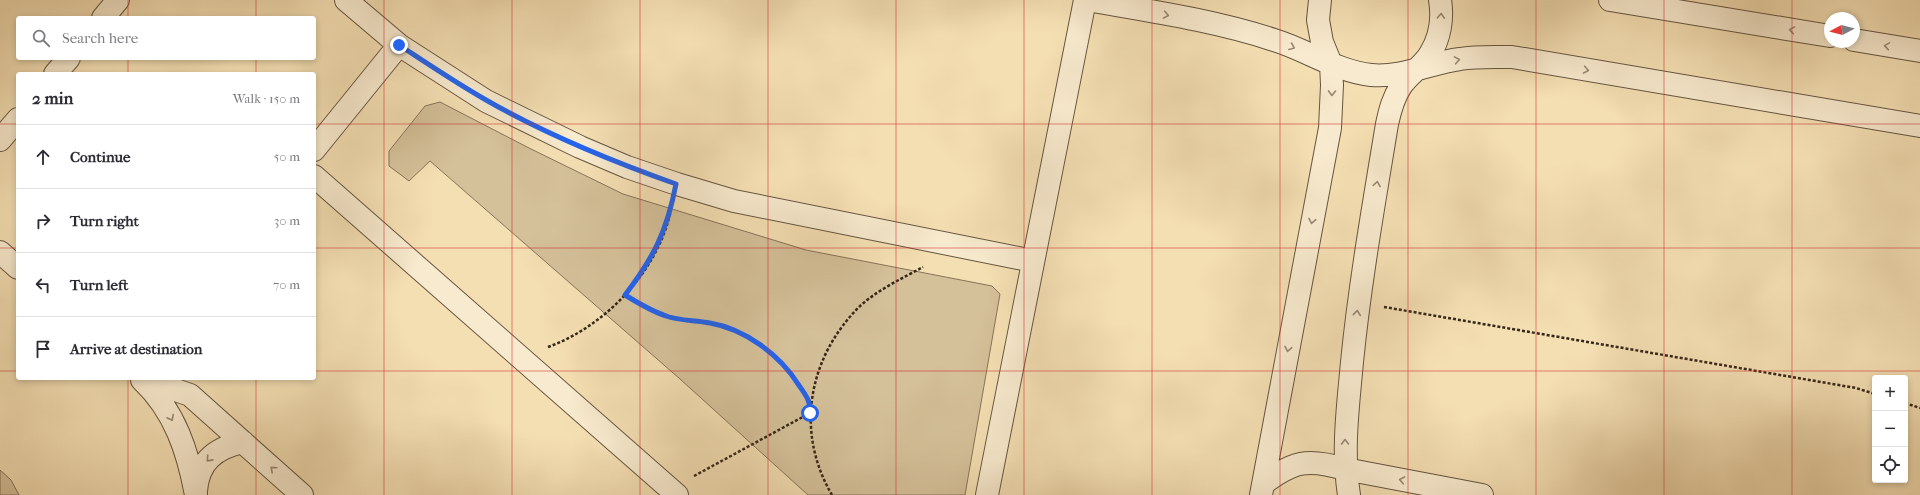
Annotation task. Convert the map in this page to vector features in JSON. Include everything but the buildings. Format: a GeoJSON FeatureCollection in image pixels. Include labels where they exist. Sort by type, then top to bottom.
{"type":"FeatureCollection","features":[{"type":"Feature","properties":{"kind":"street"},"geometry":{"type":"LineString","coordinates":[[105,16],[117,0]]}},
{"type":"Feature","properties":{"kind":"street"},"geometry":{"type":"LineString","coordinates":[[346,0],[399,45],[480,97],[533,125],[627,167],[676,184],[734,201],[1033,261]]}},
{"type":"Feature","properties":{"kind":"street"},"geometry":{"type":"LineString","coordinates":[[987,495],[1086,0],[1194,20],[1246,32],[1275,40],[1350,71],[1372,75],[1394,75],[1460,59],[1486,56],[1512,57],[1920,126]]}},
{"type":"Feature","properties":{"kind":"street"},"geometry":{"type":"LineString","coordinates":[[1262,490],[1330,128],[1332,99],[1331,64],[1321,35],[1318,20],[1320,0]]}},
{"type":"Feature","properties":{"kind":"street"},"geometry":{"type":"LineString","coordinates":[[1349,495],[1345,469],[1345,432],[1358,302],[1391,104],[1401,86],[1430,54],[1439,34],[1442,11],[1440,0]]}},
{"type":"Feature","properties":{"kind":"street"},"geometry":{"type":"LineString","coordinates":[[1610,0],[1824,35]]}},
{"type":"Feature","properties":{"kind":"street"},"geometry":{"type":"LineString","coordinates":[[1860,41],[1920,51]]}},
{"type":"Feature","properties":{"kind":"street"},"geometry":{"type":"LineString","coordinates":[[316,148],[399,45]]}},
{"type":"Feature","properties":{"kind":"street"},"geometry":{"type":"LineString","coordinates":[[58,72],[67,60]]}},
{"type":"Feature","properties":{"kind":"street"},"geometry":{"type":"LineString","coordinates":[[0,140],[16,120]]}},
{"type":"Feature","properties":{"kind":"street"},"geometry":{"type":"LineString","coordinates":[[316,178],[521,356],[674,492]]}},
{"type":"Feature","properties":{"kind":"street"},"geometry":{"type":"LineString","coordinates":[[0,252],[16,266]]}},
{"type":"Feature","properties":{"kind":"street"},"geometry":{"type":"LineString","coordinates":[[144,382],[170,388],[190,395],[302,495]]}},
{"type":"Feature","properties":{"kind":"street"},"geometry":{"type":"LineString","coordinates":[[144,382],[167,411],[181,438],[190,466],[196,495]]}},
{"type":"Feature","properties":{"kind":"street"},"geometry":{"type":"LineString","coordinates":[[196,495],[197,480],[203,465],[214,454],[227,445],[243,442]]}},
{"type":"Feature","properties":{"kind":"street"},"geometry":{"type":"LineString","coordinates":[[1262,490],[1280,470],[1301,463],[1324,463],[1345,469],[1482,495]]}},
{"type":"Feature","properties":{"kind":"path"},"geometry":{"type":"LineString","coordinates":[[521,356],[550,347],[578,333],[603,316],[625,295],[644,270],[659,244],[670,215],[676,184]]}},
{"type":"Feature","properties":{"kind":"path"},"geometry":{"type":"LineString","coordinates":[[832,495],[823,480],[813,448],[810,413],[819,367],[836,334],[859,307],[890,286],[924,266]]}},
{"type":"Feature","properties":{"kind":"path"},"geometry":{"type":"LineString","coordinates":[[625,295],[644,307],[666,316],[688,321],[711,323],[742,334],[770,351],[793,375],[811,403]]}},
{"type":"Feature","properties":{"kind":"path"},"geometry":{"type":"LineString","coordinates":[[1358,302],[1848,387],[1872,393]]}},
{"type":"Feature","properties":{"kind":"path"},"geometry":{"type":"LineString","coordinates":[[1908,404],[1920,408]]}},
{"type":"Feature","properties":{"kind":"path"},"geometry":{"type":"LineString","coordinates":[[674,492],[810,413]]}},
{"type":"Feature","properties":{"kind":"shaded area"},"geometry":{"type":"Polygon","coordinates":[[[440,102],[623,194],[806,250],[992,286],[1000,294],[965,495],[808,495],[680,379],[430,161],[409,181],[389,166],[389,151],[425,106],[440,102]]]}},
{"type":"Feature","properties":{"kind":"shaded area"},"geometry":{"type":"Polygon","coordinates":[[[0,470],[11,480],[19,495],[0,495],[0,470]]]}},
{"type":"Feature","properties":{"kind":"route"},"geometry":{"type":"LineString","coordinates":[[399,45],[442,74],[533,125],[627,167],[676,184],[670,215],[659,244],[644,270],[625,295],[644,307],[666,316],[688,321],[711,323],[742,334],[770,351],[793,375],[811,403],[810,413]]}}]}
